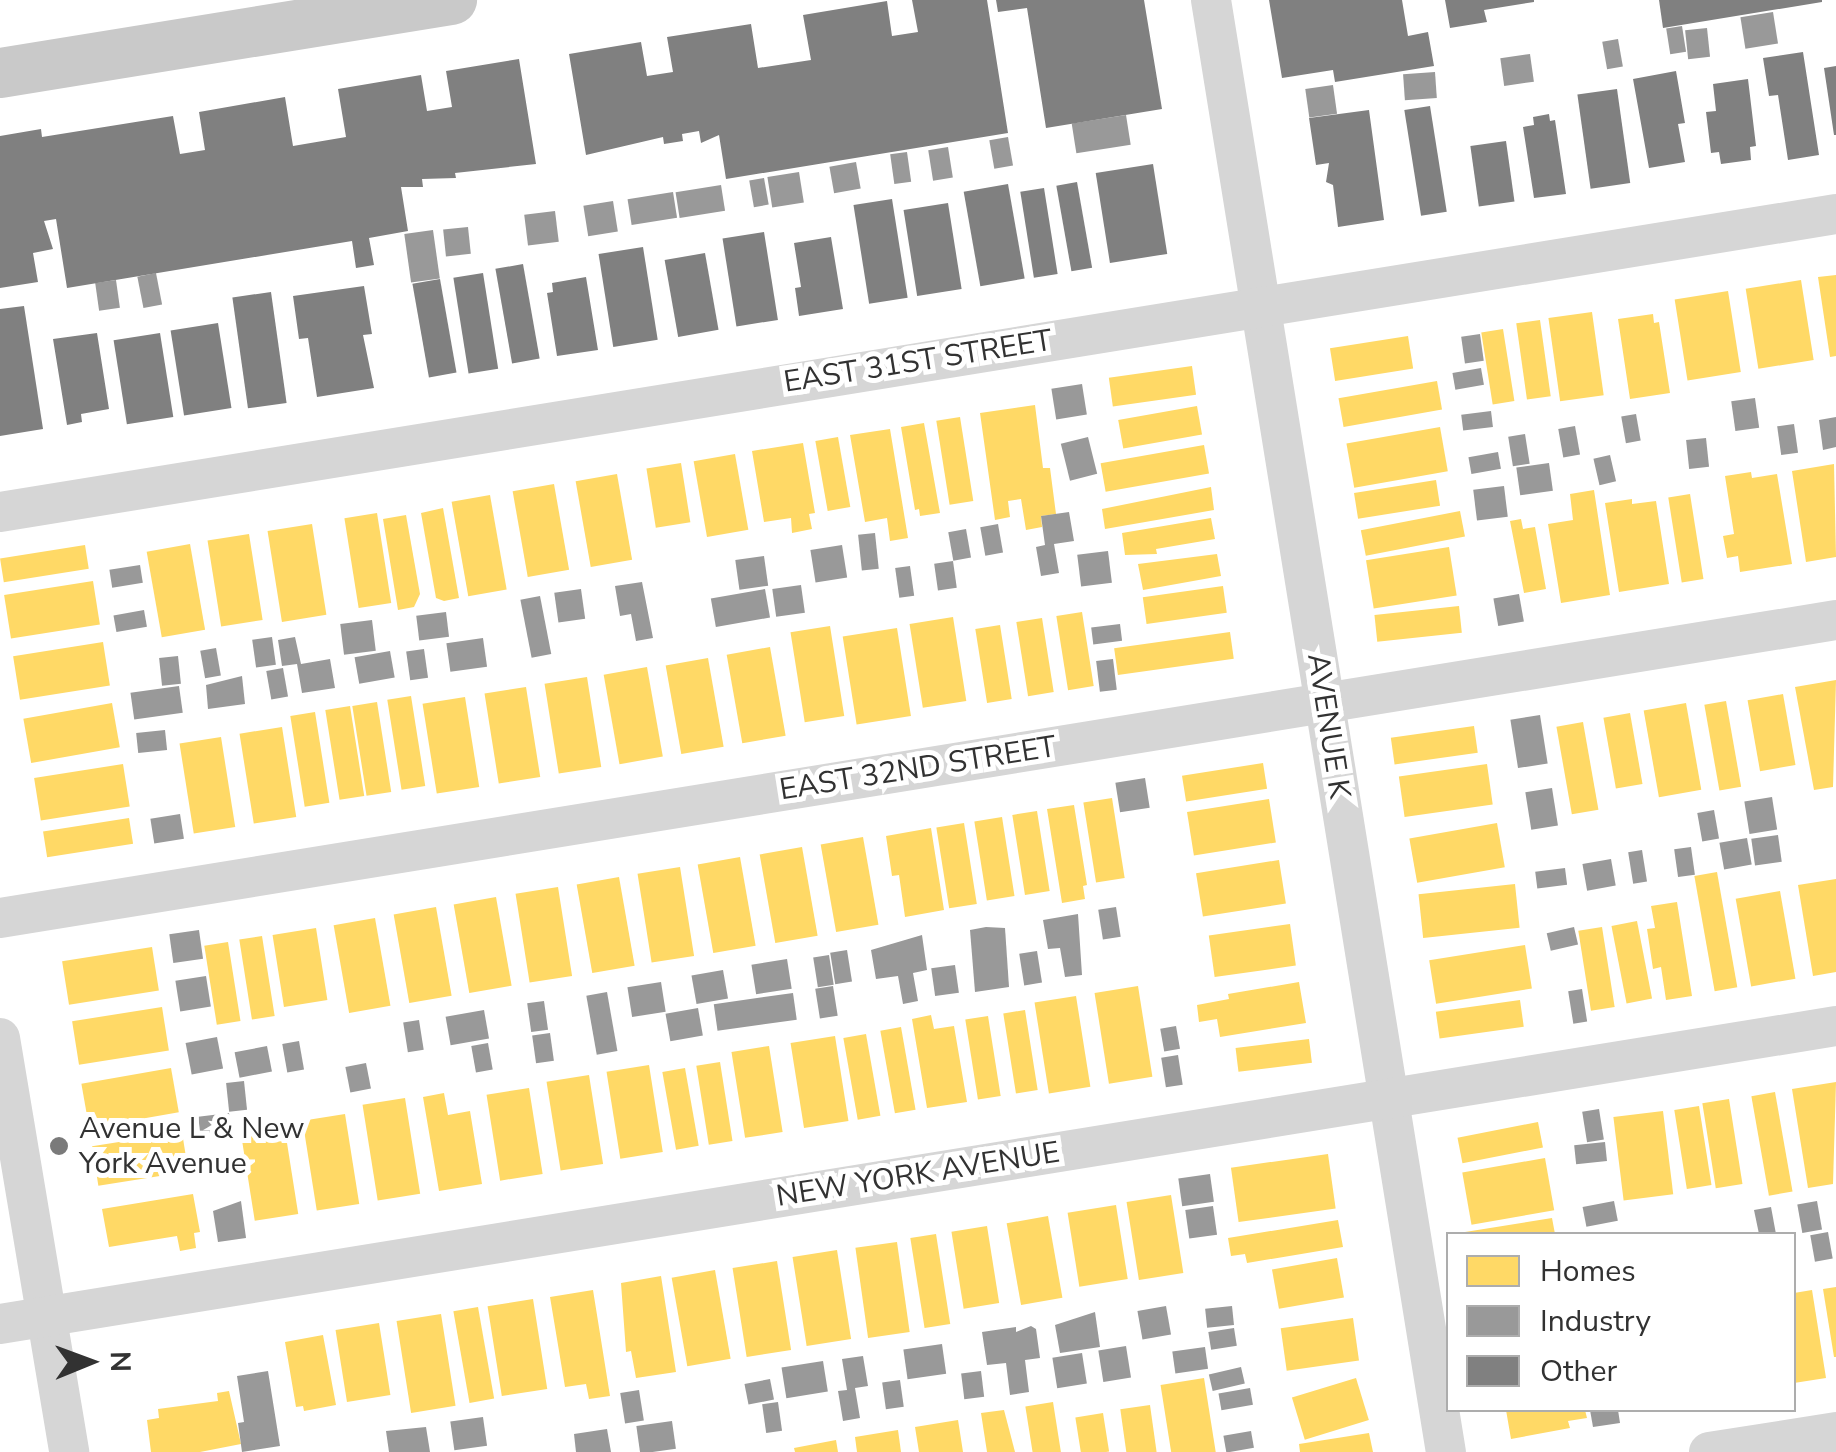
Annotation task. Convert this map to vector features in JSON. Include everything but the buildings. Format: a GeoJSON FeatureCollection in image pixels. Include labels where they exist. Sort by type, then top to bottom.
{"type":"FeatureCollection","features":[{"type":"Feature","properties":{"kind":"main road"},"geometry":{"type":"LineString","coordinates":[[0,73],[452,0]]}},
{"type":"Feature","properties":{"kind":"street","name":"AVENUE K"},"geometry":{"type":"LineString","coordinates":[[1210,0],[1446,1452]]}},
{"type":"Feature","properties":{"kind":"street","name":"EAST 31ST STREET"},"geometry":{"type":"LineString","coordinates":[[0,512],[1836,214]]}},
{"type":"Feature","properties":{"kind":"street","name":"EAST 32ND STREET"},"geometry":{"type":"LineString","coordinates":[[0,918],[1836,620]]}},
{"type":"Feature","properties":{"kind":"street","name":"NEW YORK AVENUE"},"geometry":{"type":"LineString","coordinates":[[0,1324],[1836,1026]]}},
{"type":"Feature","properties":{"kind":"street"},"geometry":{"type":"LineString","coordinates":[[0,1038],[69,1452]]}},
{"type":"Feature","properties":{"kind":"street"},"geometry":{"type":"LineString","coordinates":[[1709,1452],[1836,1432]]}},
{"type":"Feature","properties":{"kind":"place","name":"Avenue L & New York Avenue"},"geometry":{"type":"Point","coordinates":[59,1146]}}]}
